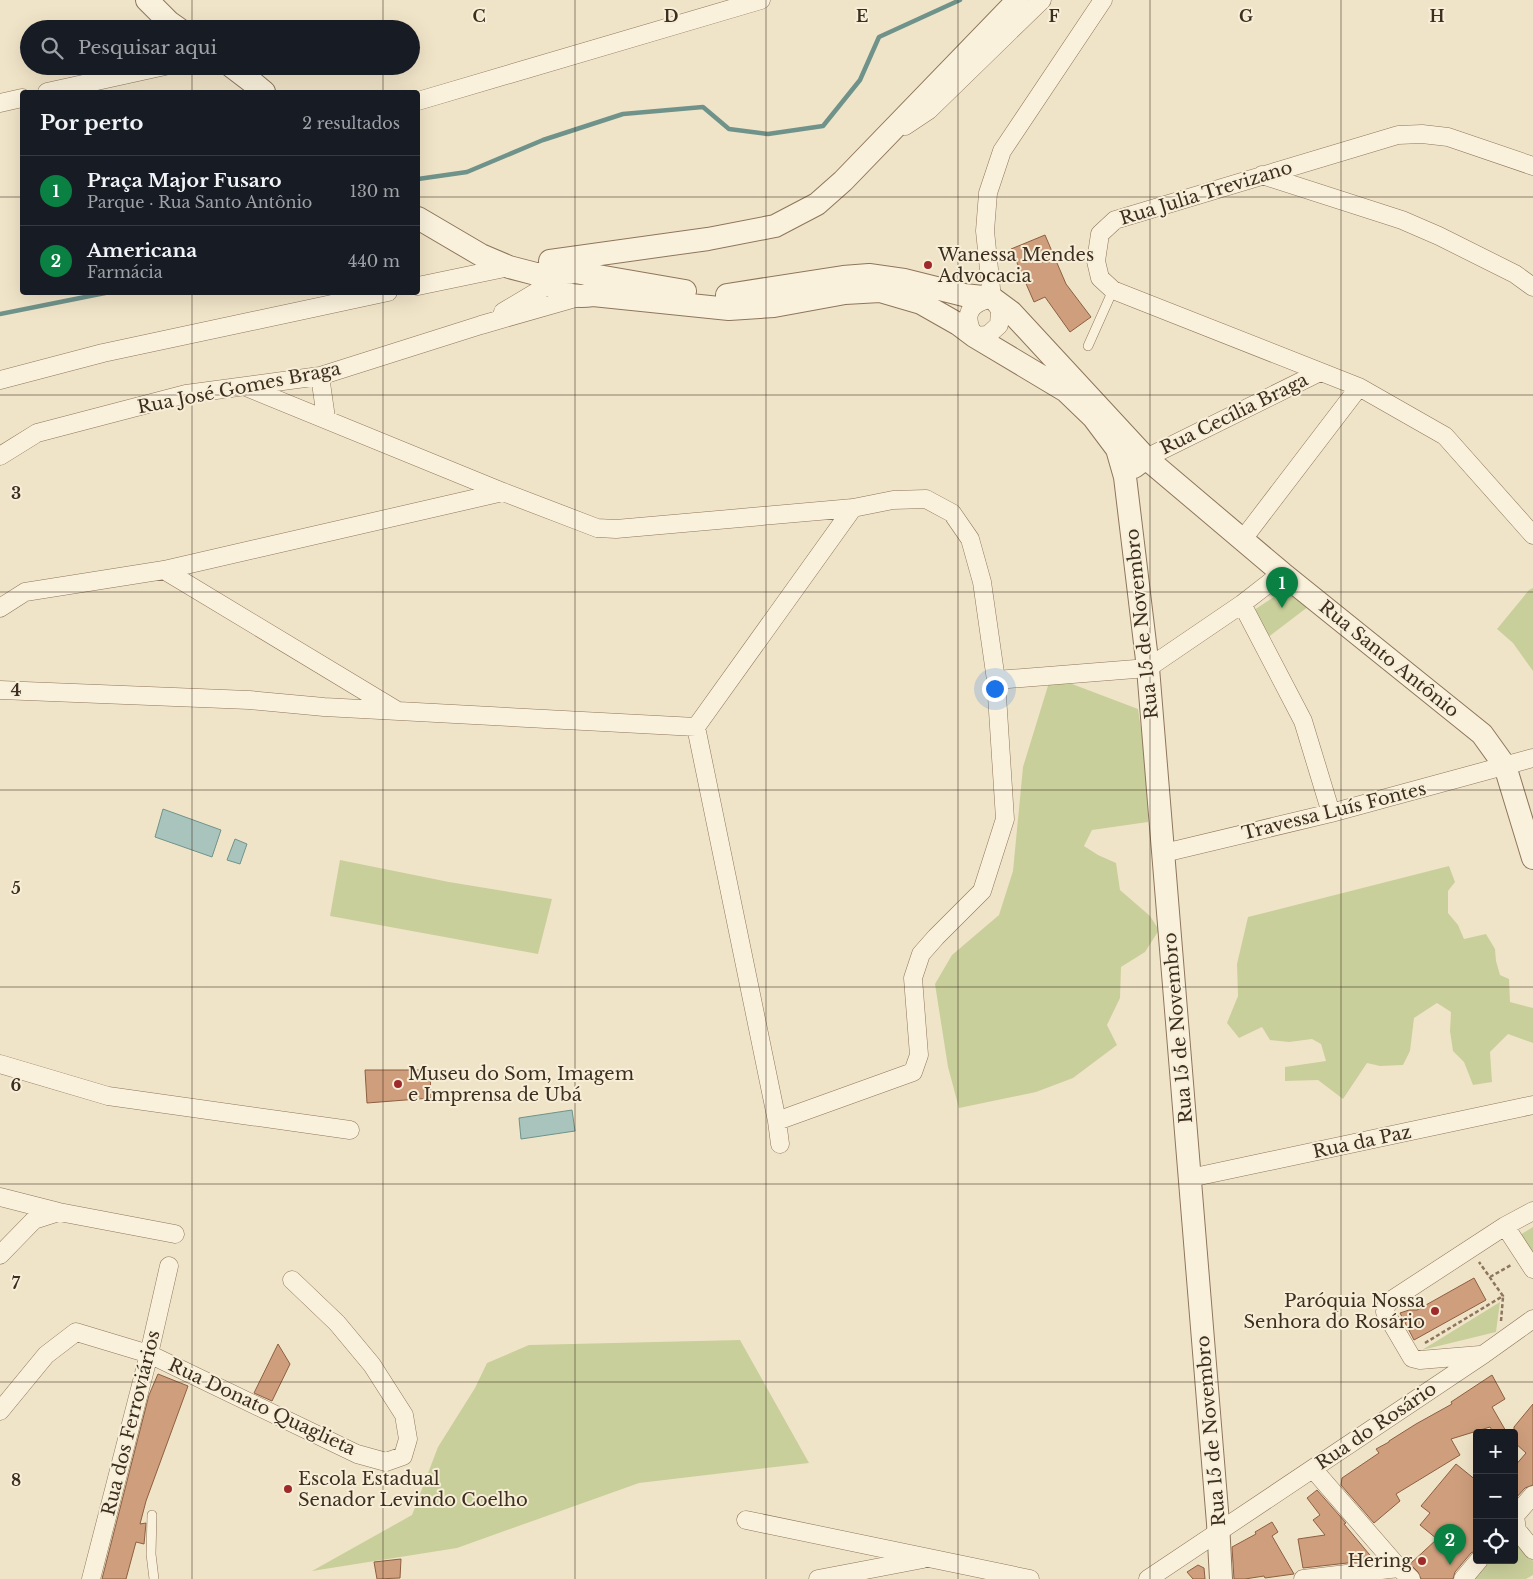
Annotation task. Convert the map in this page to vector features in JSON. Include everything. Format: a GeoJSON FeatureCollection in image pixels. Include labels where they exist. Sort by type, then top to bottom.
{"type":"FeatureCollection","features":[{"type":"Feature","properties":{"kind":"street"},"geometry":{"type":"LineString","coordinates":[[147,0],[167,20]]}},
{"type":"Feature","properties":{"kind":"street"},"geometry":{"type":"LineString","coordinates":[[420,101],[761,0]]}},
{"type":"Feature","properties":{"kind":"street"},"geometry":{"type":"LineString","coordinates":[[420,286],[509,267],[708,239],[775,226],[817,204],[843,181],[1018,0]]}},
{"type":"Feature","properties":{"kind":"street"},"geometry":{"type":"LineString","coordinates":[[880,142],[929,110],[1042,0]]}},
{"type":"Feature","properties":{"kind":"street"},"geometry":{"type":"LineString","coordinates":[[992,298],[978,301],[970,311],[968,324],[974,336],[988,335],[999,324],[1000,310],[992,298],[986,231],[988,193],[1002,151],[1103,0]]}},
{"type":"Feature","properties":{"kind":"street"},"geometry":{"type":"LineString","coordinates":[[56,90],[124,75]]}},
{"type":"Feature","properties":{"kind":"street"},"geometry":{"type":"LineString","coordinates":[[243,75],[262,90]]}},
{"type":"Feature","properties":{"kind":"street"},"geometry":{"type":"LineString","coordinates":[[0,103],[20,98]]}},
{"type":"Feature","properties":{"kind":"street","name":"Rua Julia Trevizano"},"geometry":{"type":"LineString","coordinates":[[1113,290],[1100,278],[1096,261],[1100,234],[1115,220],[1262,175],[1398,135],[1422,134],[1448,137],[1533,166]]}},
{"type":"Feature","properties":{"kind":"street"},"geometry":{"type":"LineString","coordinates":[[1262,175],[1402,220],[1439,236],[1515,274],[1533,287]]}},
{"type":"Feature","properties":{"kind":"street"},"geometry":{"type":"LineString","coordinates":[[420,219],[481,255],[543,280]]}},
{"type":"Feature","properties":{"kind":"street"},"geometry":{"type":"LineString","coordinates":[[481,325],[543,280],[579,273],[676,290],[726,295],[869,274],[904,280],[964,295],[992,298]]}},
{"type":"Feature","properties":{"kind":"street"},"geometry":{"type":"LineString","coordinates":[[481,325],[580,297],[587,290],[588,285],[579,273]]}},
{"type":"Feature","properties":{"kind":"street","name":"Rua 15 de Novembro"},"geometry":{"type":"LineString","coordinates":[[543,280],[563,294],[580,297],[593,295],[665,304],[729,309],[774,306],[845,293],[880,292],[921,303],[1066,391],[1094,417],[1118,449],[1125,477],[1148,668],[1219,1533],[1221,1579]]}},
{"type":"Feature","properties":{"kind":"street"},"geometry":{"type":"LineString","coordinates":[[1113,290],[1320,372]]}},
{"type":"Feature","properties":{"kind":"street"},"geometry":{"type":"LineString","coordinates":[[0,380],[103,353],[374,295]]}},
{"type":"Feature","properties":{"kind":"street","name":"Rua Santo Antônio"},"geometry":{"type":"LineString","coordinates":[[992,298],[1011,312],[1146,458],[1282,573],[1482,734],[1505,766],[1533,858]]}},
{"type":"Feature","properties":{"kind":"street","name":"Rua José Gomes Braga"},"geometry":{"type":"LineString","coordinates":[[0,456],[37,433],[186,394],[320,376],[481,325]]}},
{"type":"Feature","properties":{"kind":"street","name":"Rua Cecília Braga"},"geometry":{"type":"LineString","coordinates":[[1146,458],[1320,372],[1359,387],[1444,436],[1533,535]]}},
{"type":"Feature","properties":{"kind":"street"},"geometry":{"type":"LineString","coordinates":[[320,376],[326,418]]}},
{"type":"Feature","properties":{"kind":"street"},"geometry":{"type":"LineString","coordinates":[[246,387],[326,418],[503,492],[597,528],[616,529],[853,508],[893,500],[926,499],[952,513],[970,539],[982,582],[996,680],[1005,819],[982,891],[921,954],[913,978],[919,1055],[913,1072],[777,1121]]}},
{"type":"Feature","properties":{"kind":"street"},"geometry":{"type":"LineString","coordinates":[[1243,539],[1359,387]]}},
{"type":"Feature","properties":{"kind":"street"},"geometry":{"type":"LineString","coordinates":[[1125,477],[1146,458]]}},
{"type":"Feature","properties":{"kind":"street"},"geometry":{"type":"LineString","coordinates":[[0,608],[24,592],[164,570],[503,492]]}},
{"type":"Feature","properties":{"kind":"street"},"geometry":{"type":"LineString","coordinates":[[780,1144],[777,1121],[696,727],[853,508]]}},
{"type":"Feature","properties":{"kind":"street"},"geometry":{"type":"LineString","coordinates":[[164,570],[398,711]]}},
{"type":"Feature","properties":{"kind":"street"},"geometry":{"type":"LineString","coordinates":[[996,680],[1148,668],[1242,604],[1282,573]]}},
{"type":"Feature","properties":{"kind":"street"},"geometry":{"type":"LineString","coordinates":[[1242,604],[1303,721],[1331,813]]}},
{"type":"Feature","properties":{"kind":"street"},"geometry":{"type":"LineString","coordinates":[[0,690],[249,700],[324,707],[696,727]]}},
{"type":"Feature","properties":{"kind":"street","name":"Travessa Luís Fontes"},"geometry":{"type":"LineString","coordinates":[[1164,853],[1331,813],[1533,758]]}},
{"type":"Feature","properties":{"kind":"street"},"geometry":{"type":"LineString","coordinates":[[0,1064],[108,1096],[350,1130]]}},
{"type":"Feature","properties":{"kind":"street","name":"Rua da Paz"},"geometry":{"type":"LineString","coordinates":[[1190,1178],[1533,1106]]}},
{"type":"Feature","properties":{"kind":"street"},"geometry":{"type":"LineString","coordinates":[[0,1197],[59,1212],[175,1234]]}},
{"type":"Feature","properties":{"kind":"street"},"geometry":{"type":"LineString","coordinates":[[1484,1354],[1420,1360],[1412,1358],[1385,1312],[1387,1303],[1505,1226],[1533,1211]]}},
{"type":"Feature","properties":{"kind":"street"},"geometry":{"type":"LineString","coordinates":[[0,1255],[34,1220],[59,1212]]}},
{"type":"Feature","properties":{"kind":"street"},"geometry":{"type":"LineString","coordinates":[[1505,1226],[1529,1263]]}},
{"type":"Feature","properties":{"kind":"street","name":"Rua dos Ferroviários"},"geometry":{"type":"LineString","coordinates":[[90,1579],[149,1354],[169,1266]]}},
{"type":"Feature","properties":{"kind":"street","name":"Rua Donato Quaglieta"},"geometry":{"type":"LineString","coordinates":[[0,1411],[46,1355],[76,1332],[149,1354],[356,1454],[386,1462],[403,1456],[408,1439],[404,1415],[372,1365],[337,1323],[292,1280]]}},
{"type":"Feature","properties":{"kind":"street","name":"Rua do Rosário"},"geometry":{"type":"LineString","coordinates":[[1148,1579],[1219,1533],[1533,1319]]}},
{"type":"Feature","properties":{"kind":"street"},"geometry":{"type":"LineString","coordinates":[[1313,1469],[1405,1573]]}},
{"type":"Feature","properties":{"kind":"street"},"geometry":{"type":"LineString","coordinates":[[1516,1519],[1533,1495]]}},
{"type":"Feature","properties":{"kind":"street"},"geometry":{"type":"LineString","coordinates":[[746,1520],[1030,1579]]}},
{"type":"Feature","properties":{"kind":"street"},"geometry":{"type":"LineString","coordinates":[[1518,1530],[1533,1552]]}},
{"type":"Feature","properties":{"kind":"street"},"geometry":{"type":"LineString","coordinates":[[818,1579],[931,1558]]}},
{"type":"Feature","properties":{"kind":"street"},"geometry":{"type":"LineString","coordinates":[[1463,1579],[1475,1564]]}},
{"type":"Feature","properties":{"kind":"street"},"geometry":{"type":"LineString","coordinates":[[1303,1579],[1405,1573]]}},
{"type":"Feature","properties":{"kind":"lane"},"geometry":{"type":"LineString","coordinates":[[1088,346],[1113,290]]}},
{"type":"Feature","properties":{"kind":"lane"},"geometry":{"type":"LineString","coordinates":[[152,1515],[151,1554],[154,1579]]}},
{"type":"Feature","properties":{"kind":"path"},"geometry":{"type":"LineString","coordinates":[[1475,1256],[1503,1296],[1501,1329]]}},
{"type":"Feature","properties":{"kind":"path"},"geometry":{"type":"LineString","coordinates":[[1490,1277],[1529,1263]]}},
{"type":"Feature","properties":{"kind":"path"},"geometry":{"type":"LineString","coordinates":[[1420,1346],[1503,1296]]}},
{"type":"Feature","properties":{"kind":"green space"},"geometry":{"type":"Polygon","coordinates":[[[1292,585],[1313,603],[1267,638],[1251,612],[1292,585]]]}},
{"type":"Feature","properties":{"kind":"green space"},"geometry":{"type":"Polygon","coordinates":[[[1533,588],[1533,671],[1513,643],[1497,629],[1529,590],[1533,588]]]}},
{"type":"Feature","properties":{"kind":"green space"},"geometry":{"type":"Polygon","coordinates":[[[1051,676],[1138,709],[1148,774],[1148,822],[1092,830],[1084,846],[1116,863],[1120,890],[1150,916],[1159,930],[1145,952],[1121,967],[1120,998],[1107,1025],[1117,1045],[1073,1078],[1036,1092],[959,1108],[948,1067],[935,984],[952,955],[999,915],[1013,871],[1023,767],[1051,676]]]}},
{"type":"Feature","properties":{"kind":"green space"},"geometry":{"type":"Polygon","coordinates":[[[340,860],[449,882],[552,899],[538,954],[330,916],[340,860]]]}},
{"type":"Feature","properties":{"kind":"green space"},"geometry":{"type":"Polygon","coordinates":[[[1449,866],[1455,882],[1448,891],[1448,913],[1458,925],[1464,939],[1486,934],[1495,949],[1500,975],[1509,979],[1510,1002],[1533,1008],[1533,1043],[1508,1034],[1490,1052],[1492,1082],[1473,1085],[1464,1062],[1453,1051],[1450,1031],[1451,1012],[1437,1003],[1414,1018],[1410,1051],[1403,1065],[1380,1066],[1367,1063],[1343,1099],[1318,1080],[1285,1081],[1285,1067],[1326,1061],[1321,1044],[1312,1039],[1289,1042],[1270,1040],[1262,1027],[1239,1038],[1227,1023],[1238,996],[1237,964],[1248,917],[1449,866]]]}},
{"type":"Feature","properties":{"kind":"green space"},"geometry":{"type":"Polygon","coordinates":[[[1533,1227],[1533,1255],[1520,1235],[1533,1227]]]}},
{"type":"Feature","properties":{"kind":"green space"},"geometry":{"type":"Polygon","coordinates":[[[1500,1302],[1496,1332],[1422,1350],[1500,1302]]]}},
{"type":"Feature","properties":{"kind":"green space"},"geometry":{"type":"Polygon","coordinates":[[[740,1340],[809,1463],[639,1483],[457,1548],[312,1571],[412,1515],[438,1447],[475,1388],[487,1363],[529,1345],[740,1340]]]}},
{"type":"Feature","properties":{"kind":"green space"},"geometry":{"type":"Polygon","coordinates":[[[1518,1540],[1533,1561],[1533,1575],[1526,1579],[1469,1579],[1482,1564],[1518,1564],[1518,1540]]]}},
{"type":"Feature","properties":{"kind":"water"},"geometry":{"type":"Polygon","coordinates":[[[163,809],[221,830],[212,857],[155,837],[163,809]]]}},
{"type":"Feature","properties":{"kind":"water"},"geometry":{"type":"Polygon","coordinates":[[[235,839],[247,844],[240,864],[227,860],[235,839]]]}},
{"type":"Feature","properties":{"kind":"water"},"geometry":{"type":"Polygon","coordinates":[[[572,1110],[575,1131],[521,1139],[519,1118],[572,1110]]]}},
{"type":"Feature","properties":{"kind":"building"},"geometry":{"type":"Polygon","coordinates":[[[1045,235],[1066,284],[1091,317],[1070,332],[1045,297],[1034,302],[1011,249],[1045,235]]]}},
{"type":"Feature","properties":{"kind":"building","name":"Museu do Som, Imagem e Imprensa de Ubá"},"geometry":{"type":"Polygon","coordinates":[[[365,1070],[430,1070],[431,1098],[367,1103],[365,1070]]]}},
{"type":"Feature","properties":{"kind":"building","name":"Paróquia Nossa Senhora do Rosário"},"geometry":{"type":"Polygon","coordinates":[[[1474,1278],[1486,1300],[1414,1340],[1400,1313],[1417,1310],[1474,1278]]]}},
{"type":"Feature","properties":{"kind":"building"},"geometry":{"type":"Polygon","coordinates":[[[278,1344],[290,1364],[272,1401],[254,1393],[278,1344]]]}},
{"type":"Feature","properties":{"kind":"building"},"geometry":{"type":"Polygon","coordinates":[[[158,1374],[188,1386],[146,1501],[140,1524],[146,1523],[144,1544],[136,1542],[126,1579],[102,1579],[149,1395],[158,1374]]]}},
{"type":"Feature","properties":{"kind":"building"},"geometry":{"type":"Polygon","coordinates":[[[1492,1375],[1505,1399],[1492,1407],[1505,1429],[1491,1429],[1490,1427],[1473,1429],[1473,1432],[1451,1439],[1460,1455],[1396,1494],[1400,1501],[1374,1523],[1341,1485],[1342,1478],[1379,1453],[1376,1449],[1452,1404],[1451,1402],[1492,1375]]]}},
{"type":"Feature","properties":{"kind":"building"},"geometry":{"type":"Polygon","coordinates":[[[1533,1404],[1533,1485],[1525,1488],[1518,1496],[1518,1462],[1526,1453],[1518,1446],[1518,1429],[1514,1429],[1533,1404]]]}},
{"type":"Feature","properties":{"kind":"building"},"geometry":{"type":"Polygon","coordinates":[[[1456,1464],[1473,1478],[1473,1552],[1455,1572],[1453,1579],[1421,1579],[1418,1572],[1410,1564],[1437,1539],[1420,1525],[1430,1513],[1421,1506],[1456,1464]]]}},
{"type":"Feature","properties":{"kind":"building"},"geometry":{"type":"Polygon","coordinates":[[[1317,1490],[1346,1523],[1344,1524],[1374,1560],[1303,1568],[1298,1539],[1325,1535],[1313,1520],[1320,1515],[1307,1498],[1317,1490]]]}},
{"type":"Feature","properties":{"kind":"building"},"geometry":{"type":"Polygon","coordinates":[[[1272,1522],[1278,1532],[1272,1536],[1294,1574],[1265,1578],[1264,1576],[1234,1579],[1232,1547],[1256,1534],[1255,1532],[1272,1522]]]}},
{"type":"Feature","properties":{"kind":"building"},"geometry":{"type":"Polygon","coordinates":[[[401,1559],[400,1578],[377,1579],[374,1562],[401,1559]]]}},
{"type":"Feature","properties":{"kind":"building"},"geometry":{"type":"Polygon","coordinates":[[[1198,1565],[1204,1568],[1205,1579],[1193,1579],[1187,1572],[1198,1565]]]}},
{"type":"Feature","properties":{"kind":"waterway"},"geometry":{"type":"LineString","coordinates":[[420,179],[467,172],[543,140],[623,114],[703,107],[729,129],[768,134],[823,126],[860,80],[879,37],[960,0]]}},
{"type":"Feature","properties":{"kind":"waterway"},"geometry":{"type":"LineString","coordinates":[[0,314],[95,295]]}},
{"type":"Feature","properties":{"kind":"place","name":"Wanessa Mendes Advocacia"},"geometry":{"type":"Point","coordinates":[928,265]}},
{"type":"Feature","properties":{"kind":"place","name":"Praça Major Fusaro"},"geometry":{"type":"Point","coordinates":[1282,608]}},
{"type":"Feature","properties":{"kind":"place","name":"Museu do Som, Imagem e Imprensa de Ubá"},"geometry":{"type":"Point","coordinates":[398,1084]}},
{"type":"Feature","properties":{"kind":"place","name":"Paróquia Nossa Senhora do Rosário"},"geometry":{"type":"Point","coordinates":[1435,1311]}},
{"type":"Feature","properties":{"kind":"place","name":"Escola Estadual Senador Levindo Coelho"},"geometry":{"type":"Point","coordinates":[288,1489]}},
{"type":"Feature","properties":{"kind":"place","name":"Hering"},"geometry":{"type":"Point","coordinates":[1422,1561]}},
{"type":"Feature","properties":{"kind":"place","name":"Americana"},"geometry":{"type":"Point","coordinates":[1450,1565]}}]}
